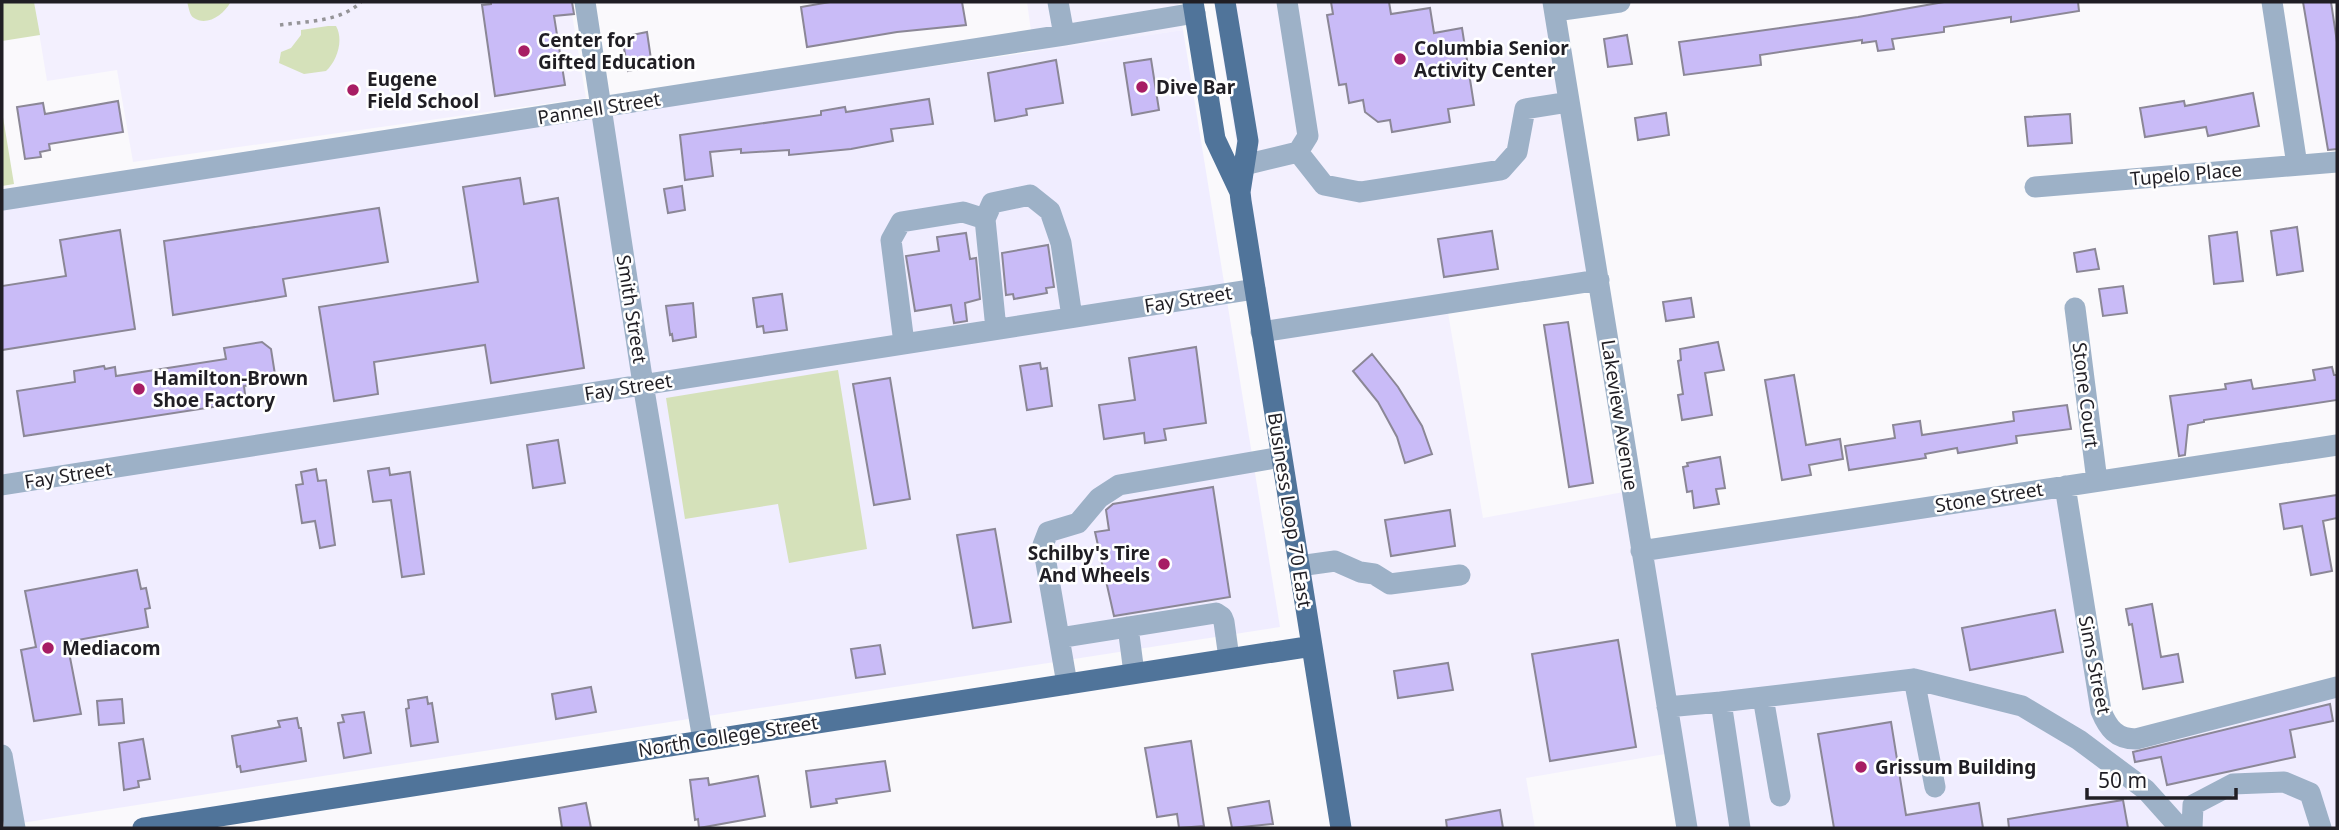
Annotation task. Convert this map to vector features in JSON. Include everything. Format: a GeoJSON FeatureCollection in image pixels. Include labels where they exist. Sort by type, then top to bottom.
{"type":"FeatureCollection","features":[{"type":"Feature","properties":{"kind":"main road","name":"Business Loop 70 East"},"geometry":{"type":"LineString","coordinates":[[1225,2],[1248,141],[1240,192],[1341,828]]}},
{"type":"Feature","properties":{"kind":"main road","name":"Business Loop 70 East"},"geometry":{"type":"LineString","coordinates":[[1194,7],[1214,139],[1240,192]]}},
{"type":"Feature","properties":{"kind":"main road","name":"North College Street"},"geometry":{"type":"LineString","coordinates":[[143,828],[1312,646]]}},
{"type":"Feature","properties":{"kind":"street","name":"Smith Street"},"geometry":{"type":"LineString","coordinates":[[584,2],[643,384],[703,740]]}},
{"type":"Feature","properties":{"kind":"street"},"geometry":{"type":"LineString","coordinates":[[1058,2],[1064,35]]}},
{"type":"Feature","properties":{"kind":"street"},"geometry":{"type":"LineString","coordinates":[[1244,165],[1298,152],[1308,136],[1287,2]]}},
{"type":"Feature","properties":{"kind":"street"},"geometry":{"type":"LineString","coordinates":[[1554,7],[1620,2]]}},
{"type":"Feature","properties":{"kind":"street"},"geometry":{"type":"LineString","coordinates":[[2272,2],[2297,165]]}},
{"type":"Feature","properties":{"kind":"street","name":"Pannell Street"},"geometry":{"type":"LineString","coordinates":[[2,200],[1064,35],[1194,7]]}},
{"type":"Feature","properties":{"kind":"street","name":"Lakeview Avenue"},"geometry":{"type":"LineString","coordinates":[[1554,7],[1687,828]]}},
{"type":"Feature","properties":{"kind":"street"},"geometry":{"type":"LineString","coordinates":[[1298,152],[1324,185],[1360,192],[1501,170],[1517,152],[1525,109],[1569,102]]}},
{"type":"Feature","properties":{"kind":"street","name":"Tupelo Place"},"geometry":{"type":"LineString","coordinates":[[2035,187],[2337,162]]}},
{"type":"Feature","properties":{"kind":"street"},"geometry":{"type":"LineString","coordinates":[[996,329],[985,219],[992,203],[1030,195],[1050,211],[1061,243],[1072,317]]}},
{"type":"Feature","properties":{"kind":"street"},"geometry":{"type":"LineString","coordinates":[[904,344],[891,240],[901,222],[963,212],[985,219]]}},
{"type":"Feature","properties":{"kind":"street"},"geometry":{"type":"LineString","coordinates":[[1261,332],[1598,280]]}},
{"type":"Feature","properties":{"kind":"street","name":"Fay Street"},"geometry":{"type":"LineString","coordinates":[[2,485],[1255,289]]}},
{"type":"Feature","properties":{"kind":"street","name":"Stone Court"},"geometry":{"type":"LineString","coordinates":[[2075,309],[2097,481]]}},
{"type":"Feature","properties":{"kind":"street","name":"Stone Street"},"geometry":{"type":"LineString","coordinates":[[1641,551],[2337,445]]}},
{"type":"Feature","properties":{"kind":"street"},"geometry":{"type":"LineString","coordinates":[[1067,684],[1043,545],[1048,533],[1078,523],[1099,498],[1119,485],[1281,457]]}},
{"type":"Feature","properties":{"kind":"street","name":"Sims Street"},"geometry":{"type":"LineString","coordinates":[[2065,486],[2101,711],[2107,726],[2119,737],[2136,739],[2337,687]]}},
{"type":"Feature","properties":{"kind":"street"},"geometry":{"type":"LineString","coordinates":[[1299,566],[1335,561],[1360,572],[1374,574],[1390,584],[1460,575]]}},
{"type":"Feature","properties":{"kind":"street"},"geometry":{"type":"LineString","coordinates":[[1059,638],[1216,613],[1224,622],[1229,658]]}},
{"type":"Feature","properties":{"kind":"street"},"geometry":{"type":"LineString","coordinates":[[1128,627],[1134,673]]}},
{"type":"Feature","properties":{"kind":"street"},"geometry":{"type":"LineString","coordinates":[[1667,707],[1914,678],[2022,706],[2079,740],[2146,790],[2180,828]]}},
{"type":"Feature","properties":{"kind":"street"},"geometry":{"type":"LineString","coordinates":[[1914,678],[1935,787]]}},
{"type":"Feature","properties":{"kind":"street"},"geometry":{"type":"LineString","coordinates":[[1763,696],[1780,796]]}},
{"type":"Feature","properties":{"kind":"street"},"geometry":{"type":"LineString","coordinates":[[1721,702],[1740,828]]}},
{"type":"Feature","properties":{"kind":"street"},"geometry":{"type":"LineString","coordinates":[[2,755],[15,828]]}},
{"type":"Feature","properties":{"kind":"street"},"geometry":{"type":"LineString","coordinates":[[2192,828],[2193,805],[2233,784],[2284,782],[2310,793],[2321,828]]}},
{"type":"Feature","properties":{"kind":"path"},"geometry":{"type":"LineString","coordinates":[[280,25],[335,18],[345,15],[361,2]]}},
{"type":"Feature","properties":{"kind":"shaded area","name":"Eugene Field School"},"geometry":{"type":"Polygon","coordinates":[[[34,2],[570,2],[586,98],[133,162],[117,70],[47,81],[34,2]]]}},
{"type":"Feature","properties":{"kind":"shaded area"},"geometry":{"type":"Polygon","coordinates":[[[1027,2],[1178,2],[1183,30],[1034,52],[1027,2]]]}},
{"type":"Feature","properties":{"kind":"shaded area"},"geometry":{"type":"Polygon","coordinates":[[[1214,2],[1613,2],[1554,11],[1596,277],[1446,301],[1483,518],[1629,491],[1671,753],[1526,778],[1535,828],[1345,828],[1214,2]]]}},
{"type":"Feature","properties":{"kind":"shaded area"},"geometry":{"type":"Polygon","coordinates":[[[1183,30],[1280,627],[2,826],[2,201],[1183,30]]]}},
{"type":"Feature","properties":{"kind":"shaded area"},"geometry":{"type":"Polygon","coordinates":[[[2062,489],[2109,741],[2337,690],[2337,828],[1688,828],[1643,553],[2062,489]]]}},
{"type":"Feature","properties":{"kind":"green space"},"geometry":{"type":"Polygon","coordinates":[[[2,2],[34,2],[40,35],[2,41],[2,2]]]}},
{"type":"Feature","properties":{"kind":"green space"},"geometry":{"type":"Polygon","coordinates":[[[187,2],[230,3],[219,15],[204,21],[192,17],[187,2]]]}},
{"type":"Feature","properties":{"kind":"green space"},"geometry":{"type":"Polygon","coordinates":[[[336,26],[339,44],[336,56],[326,71],[304,74],[279,63],[281,52],[291,48],[301,35],[301,30],[336,26]]]}},
{"type":"Feature","properties":{"kind":"green space"},"geometry":{"type":"Polygon","coordinates":[[[2,111],[14,184],[2,186],[2,111]]]}},
{"type":"Feature","properties":{"kind":"green space"},"geometry":{"type":"Polygon","coordinates":[[[838,370],[867,549],[789,563],[778,504],[685,519],[666,398],[838,370]]]}},
{"type":"Feature","properties":{"kind":"building","name":"Center for Gifted Education"},"geometry":{"type":"Polygon","coordinates":[[[491,2],[572,2],[574,14],[554,16],[565,85],[495,96],[482,5],[491,2]]]}},
{"type":"Feature","properties":{"kind":"building"},"geometry":{"type":"Polygon","coordinates":[[[830,2],[962,2],[966,25],[897,32],[807,47],[801,7],[830,2]]]}},
{"type":"Feature","properties":{"kind":"building","name":"Columbia Senior Activity Center"},"geometry":{"type":"Polygon","coordinates":[[[1331,2],[1389,2],[1391,14],[1430,8],[1434,33],[1462,28],[1474,105],[1448,109],[1450,122],[1392,132],[1390,120],[1378,122],[1365,112],[1363,100],[1349,103],[1346,84],[1339,85],[1327,15],[1333,14],[1331,2]]]}},
{"type":"Feature","properties":{"kind":"building"},"geometry":{"type":"Polygon","coordinates":[[[1944,2],[2078,2],[2079,11],[2011,22],[2011,17],[1944,27],[1944,32],[1892,39],[1894,49],[1878,51],[1876,41],[1862,43],[1862,40],[1760,55],[1761,65],[1684,75],[1679,42],[1944,2]]]}},
{"type":"Feature","properties":{"kind":"building"},"geometry":{"type":"Polygon","coordinates":[[[2303,2],[2331,2],[2337,42],[2337,149],[2328,150],[2303,2]]]}},
{"type":"Feature","properties":{"kind":"building"},"geometry":{"type":"Polygon","coordinates":[[[647,32],[652,66],[628,71],[622,37],[647,32]]]}},
{"type":"Feature","properties":{"kind":"building"},"geometry":{"type":"Polygon","coordinates":[[[1627,35],[1632,64],[1608,67],[1604,39],[1627,35]]]}},
{"type":"Feature","properties":{"kind":"building","name":"Dive Bar"},"geometry":{"type":"Polygon","coordinates":[[[1151,59],[1159,110],[1132,115],[1124,63],[1151,59]]]}},
{"type":"Feature","properties":{"kind":"building"},"geometry":{"type":"Polygon","coordinates":[[[1056,60],[1063,103],[1026,109],[1027,115],[995,121],[988,73],[1056,60]]]}},
{"type":"Feature","properties":{"kind":"building"},"geometry":{"type":"Polygon","coordinates":[[[2253,93],[2259,126],[2208,136],[2206,127],[2145,137],[2140,108],[2184,101],[2185,106],[2253,93]]]}},
{"type":"Feature","properties":{"kind":"building"},"geometry":{"type":"Polygon","coordinates":[[[929,99],[933,124],[891,129],[893,141],[851,149],[789,155],[789,150],[741,153],[741,149],[710,152],[713,176],[685,180],[680,135],[821,115],[821,111],[845,107],[846,112],[929,99]]]}},
{"type":"Feature","properties":{"kind":"building"},"geometry":{"type":"Polygon","coordinates":[[[118,101],[123,132],[49,144],[50,150],[40,152],[41,157],[25,159],[17,107],[43,103],[45,114],[118,101]]]}},
{"type":"Feature","properties":{"kind":"building"},"geometry":{"type":"Polygon","coordinates":[[[1666,113],[1669,135],[1638,140],[1635,118],[1666,113]]]}},
{"type":"Feature","properties":{"kind":"building"},"geometry":{"type":"Polygon","coordinates":[[[2070,114],[2072,143],[2028,146],[2025,117],[2070,114]]]}},
{"type":"Feature","properties":{"kind":"building"},"geometry":{"type":"Polygon","coordinates":[[[520,178],[524,204],[558,198],[584,368],[491,383],[485,345],[374,362],[378,394],[334,401],[319,307],[478,282],[463,187],[520,178]]]}},
{"type":"Feature","properties":{"kind":"building"},"geometry":{"type":"Polygon","coordinates":[[[682,186],[685,210],[668,213],[664,189],[682,186]]]}},
{"type":"Feature","properties":{"kind":"building"},"geometry":{"type":"Polygon","coordinates":[[[379,208],[388,262],[283,279],[286,296],[173,315],[164,241],[379,208]]]}},
{"type":"Feature","properties":{"kind":"building"},"geometry":{"type":"Polygon","coordinates":[[[2297,227],[2303,271],[2277,275],[2271,231],[2297,227]]]}},
{"type":"Feature","properties":{"kind":"building"},"geometry":{"type":"Polygon","coordinates":[[[120,230],[135,329],[2,350],[2,286],[66,276],[60,240],[120,230]]]}},
{"type":"Feature","properties":{"kind":"building"},"geometry":{"type":"Polygon","coordinates":[[[1492,231],[1498,269],[1444,277],[1438,239],[1492,231]]]}},
{"type":"Feature","properties":{"kind":"building"},"geometry":{"type":"Polygon","coordinates":[[[2237,232],[2243,281],[2214,284],[2209,236],[2237,232]]]}},
{"type":"Feature","properties":{"kind":"building"},"geometry":{"type":"Polygon","coordinates":[[[966,233],[970,259],[976,258],[980,299],[965,303],[967,321],[954,323],[951,305],[915,311],[906,256],[939,251],[937,237],[966,233]]]}},
{"type":"Feature","properties":{"kind":"building"},"geometry":{"type":"Polygon","coordinates":[[[1048,245],[1054,287],[1046,288],[1047,293],[1014,299],[1013,294],[1006,295],[1002,253],[1048,245]]]}},
{"type":"Feature","properties":{"kind":"building"},"geometry":{"type":"Polygon","coordinates":[[[2095,249],[2099,269],[2077,272],[2074,253],[2095,249]]]}},
{"type":"Feature","properties":{"kind":"building"},"geometry":{"type":"Polygon","coordinates":[[[2123,286],[2127,313],[2103,316],[2099,289],[2123,286]]]}},
{"type":"Feature","properties":{"kind":"building"},"geometry":{"type":"Polygon","coordinates":[[[782,294],[787,330],[764,333],[763,326],[757,327],[753,298],[782,294]]]}},
{"type":"Feature","properties":{"kind":"building"},"geometry":{"type":"Polygon","coordinates":[[[1691,298],[1694,317],[1666,321],[1663,302],[1691,298]]]}},
{"type":"Feature","properties":{"kind":"building"},"geometry":{"type":"Polygon","coordinates":[[[693,303],[696,337],[673,341],[666,306],[693,303]]]}},
{"type":"Feature","properties":{"kind":"building"},"geometry":{"type":"Polygon","coordinates":[[[1568,322],[1593,483],[1569,487],[1544,325],[1568,322]]]}},
{"type":"Feature","properties":{"kind":"building","name":"Hamilton-Brown Shoe Factory"},"geometry":{"type":"Polygon","coordinates":[[[262,342],[271,349],[276,381],[244,386],[246,402],[24,436],[17,391],[75,382],[74,371],[104,366],[105,369],[115,367],[116,376],[226,359],[224,348],[262,342]]]}},
{"type":"Feature","properties":{"kind":"building"},"geometry":{"type":"Polygon","coordinates":[[[1718,342],[1724,370],[1705,373],[1712,415],[1682,420],[1678,395],[1683,394],[1678,361],[1681,360],[1680,349],[1718,342]]]}},
{"type":"Feature","properties":{"kind":"building"},"geometry":{"type":"Polygon","coordinates":[[[1196,347],[1206,423],[1164,429],[1166,440],[1145,443],[1144,433],[1104,439],[1099,405],[1135,400],[1129,358],[1196,347]]]}},
{"type":"Feature","properties":{"kind":"building"},"geometry":{"type":"Polygon","coordinates":[[[1372,354],[1398,387],[1422,426],[1432,454],[1405,463],[1397,437],[1378,402],[1353,371],[1372,354]]]}},
{"type":"Feature","properties":{"kind":"building"},"geometry":{"type":"Polygon","coordinates":[[[1040,363],[1041,369],[1047,368],[1052,406],[1027,410],[1020,366],[1040,363]]]}},
{"type":"Feature","properties":{"kind":"building"},"geometry":{"type":"Polygon","coordinates":[[[2332,367],[2334,375],[2337,375],[2337,400],[2204,420],[2188,425],[2185,455],[2179,456],[2170,396],[2226,389],[2225,384],[2251,380],[2253,389],[2315,380],[2313,370],[2332,367]]]}},
{"type":"Feature","properties":{"kind":"building"},"geometry":{"type":"Polygon","coordinates":[[[1794,375],[1806,445],[1840,439],[1843,459],[1809,465],[1811,475],[1782,480],[1765,380],[1794,375]]]}},
{"type":"Feature","properties":{"kind":"building"},"geometry":{"type":"Polygon","coordinates":[[[890,378],[910,499],[874,505],[853,384],[890,378]]]}},
{"type":"Feature","properties":{"kind":"building"},"geometry":{"type":"Polygon","coordinates":[[[2067,405],[2071,429],[2016,436],[2017,443],[1958,453],[1957,448],[1925,454],[1926,458],[1849,470],[1845,446],[1895,438],[1893,425],[1920,421],[1922,435],[2014,421],[2013,412],[2067,405]]]}},
{"type":"Feature","properties":{"kind":"building"},"geometry":{"type":"Polygon","coordinates":[[[558,440],[565,483],[533,488],[527,445],[558,440]]]}},
{"type":"Feature","properties":{"kind":"building"},"geometry":{"type":"Polygon","coordinates":[[[1720,457],[1725,488],[1716,489],[1719,504],[1694,508],[1692,491],[1687,492],[1683,467],[1688,466],[1687,463],[1720,457]]]}},
{"type":"Feature","properties":{"kind":"building"},"geometry":{"type":"Polygon","coordinates":[[[389,468],[390,475],[410,472],[424,574],[402,577],[391,500],[373,502],[368,471],[389,468]]]}},
{"type":"Feature","properties":{"kind":"building"},"geometry":{"type":"Polygon","coordinates":[[[316,469],[318,481],[326,480],[335,545],[320,548],[315,521],[302,523],[296,485],[303,484],[301,472],[316,469]]]}},
{"type":"Feature","properties":{"kind":"building","name":"Schilby's Tire And Wheels"},"geometry":{"type":"Polygon","coordinates":[[[1213,487],[1230,597],[1114,616],[1095,532],[1109,530],[1106,510],[1113,504],[1213,487]]]}},
{"type":"Feature","properties":{"kind":"building"},"geometry":{"type":"Polygon","coordinates":[[[2337,495],[2337,518],[2323,521],[2332,571],[2311,575],[2302,526],[2284,529],[2280,504],[2337,495]]]}},
{"type":"Feature","properties":{"kind":"building"},"geometry":{"type":"Polygon","coordinates":[[[1450,510],[1455,546],[1391,556],[1385,520],[1450,510]]]}},
{"type":"Feature","properties":{"kind":"building"},"geometry":{"type":"Polygon","coordinates":[[[995,529],[1011,622],[973,628],[957,535],[995,529]]]}},
{"type":"Feature","properties":{"kind":"building","name":"Mediacom"},"geometry":{"type":"Polygon","coordinates":[[[137,570],[141,589],[146,588],[150,608],[145,609],[148,627],[67,642],[81,714],[34,721],[21,650],[36,647],[25,591],[137,570]]]}},
{"type":"Feature","properties":{"kind":"building"},"geometry":{"type":"Polygon","coordinates":[[[2152,604],[2161,657],[2178,654],[2183,682],[2143,689],[2132,624],[2129,625],[2126,609],[2152,604]]]}},
{"type":"Feature","properties":{"kind":"building"},"geometry":{"type":"Polygon","coordinates":[[[2055,610],[2063,652],[1970,670],[1962,628],[2055,610]]]}},
{"type":"Feature","properties":{"kind":"building"},"geometry":{"type":"Polygon","coordinates":[[[1618,640],[1636,747],[1550,761],[1532,654],[1618,640]]]}},
{"type":"Feature","properties":{"kind":"building"},"geometry":{"type":"Polygon","coordinates":[[[880,645],[885,674],[856,678],[851,649],[880,645]]]}},
{"type":"Feature","properties":{"kind":"building"},"geometry":{"type":"Polygon","coordinates":[[[1448,663],[1453,690],[1398,698],[1394,671],[1448,663]]]}},
{"type":"Feature","properties":{"kind":"building"},"geometry":{"type":"Polygon","coordinates":[[[591,687],[596,712],[556,719],[552,694],[591,687]]]}},
{"type":"Feature","properties":{"kind":"building"},"geometry":{"type":"Polygon","coordinates":[[[427,697],[428,704],[432,703],[438,742],[411,746],[406,709],[409,708],[408,700],[427,697]]]}},
{"type":"Feature","properties":{"kind":"building"},"geometry":{"type":"Polygon","coordinates":[[[122,699],[124,723],[99,725],[97,701],[122,699]]]}},
{"type":"Feature","properties":{"kind":"building"},"geometry":{"type":"Polygon","coordinates":[[[2330,704],[2333,721],[2290,730],[2295,757],[2167,785],[2161,757],[2135,762],[2133,752],[2330,704]]]}},
{"type":"Feature","properties":{"kind":"building"},"geometry":{"type":"Polygon","coordinates":[[[364,712],[371,753],[344,758],[338,723],[344,722],[342,715],[364,712]]]}},
{"type":"Feature","properties":{"kind":"building"},"geometry":{"type":"Polygon","coordinates":[[[297,718],[306,761],[241,772],[240,766],[237,767],[232,736],[280,727],[278,721],[297,718]]]}},
{"type":"Feature","properties":{"kind":"building","name":"Grissum Building"},"geometry":{"type":"Polygon","coordinates":[[[1891,722],[1906,815],[1979,803],[1983,828],[1834,828],[1818,734],[1891,722]]]}},
{"type":"Feature","properties":{"kind":"building"},"geometry":{"type":"Polygon","coordinates":[[[143,739],[150,779],[138,781],[139,787],[124,790],[119,743],[143,739]]]}},
{"type":"Feature","properties":{"kind":"building"},"geometry":{"type":"Polygon","coordinates":[[[1191,741],[1204,826],[1179,828],[1177,814],[1157,817],[1145,748],[1191,741]]]}},
{"type":"Feature","properties":{"kind":"building"},"geometry":{"type":"Polygon","coordinates":[[[885,761],[890,791],[836,799],[837,803],[811,807],[806,771],[885,761]]]}},
{"type":"Feature","properties":{"kind":"building"},"geometry":{"type":"Polygon","coordinates":[[[758,776],[765,816],[699,828],[698,819],[695,820],[690,780],[708,778],[709,785],[758,776]]]}},
{"type":"Feature","properties":{"kind":"building"},"geometry":{"type":"Polygon","coordinates":[[[2123,800],[2128,828],[2009,828],[2008,819],[2123,800]]]}},
{"type":"Feature","properties":{"kind":"building"},"geometry":{"type":"Polygon","coordinates":[[[1269,801],[1273,824],[1232,828],[1228,808],[1269,801]]]}},
{"type":"Feature","properties":{"kind":"building"},"geometry":{"type":"Polygon","coordinates":[[[586,803],[591,828],[562,828],[559,808],[586,803]]]}},
{"type":"Feature","properties":{"kind":"building"},"geometry":{"type":"Polygon","coordinates":[[[1500,810],[1503,828],[1447,828],[1446,820],[1500,810]]]}},
{"type":"Feature","properties":{"kind":"place","name":"Center for Gifted Education"},"geometry":{"type":"Point","coordinates":[524,51]}},
{"type":"Feature","properties":{"kind":"place","name":"Columbia Senior Activity Center"},"geometry":{"type":"Point","coordinates":[1400,59]}},
{"type":"Feature","properties":{"kind":"place","name":"Dive Bar"},"geometry":{"type":"Point","coordinates":[1142,87]}},
{"type":"Feature","properties":{"kind":"place","name":"Eugene Field School"},"geometry":{"type":"Point","coordinates":[353,90]}},
{"type":"Feature","properties":{"kind":"place","name":"Hamilton-Brown Shoe Factory"},"geometry":{"type":"Point","coordinates":[139,389]}},
{"type":"Feature","properties":{"kind":"place","name":"Schilby's Tire And Wheels"},"geometry":{"type":"Point","coordinates":[1164,564]}},
{"type":"Feature","properties":{"kind":"place","name":"Mediacom"},"geometry":{"type":"Point","coordinates":[48,648]}},
{"type":"Feature","properties":{"kind":"place","name":"Grissum Building"},"geometry":{"type":"Point","coordinates":[1861,767]}}]}
